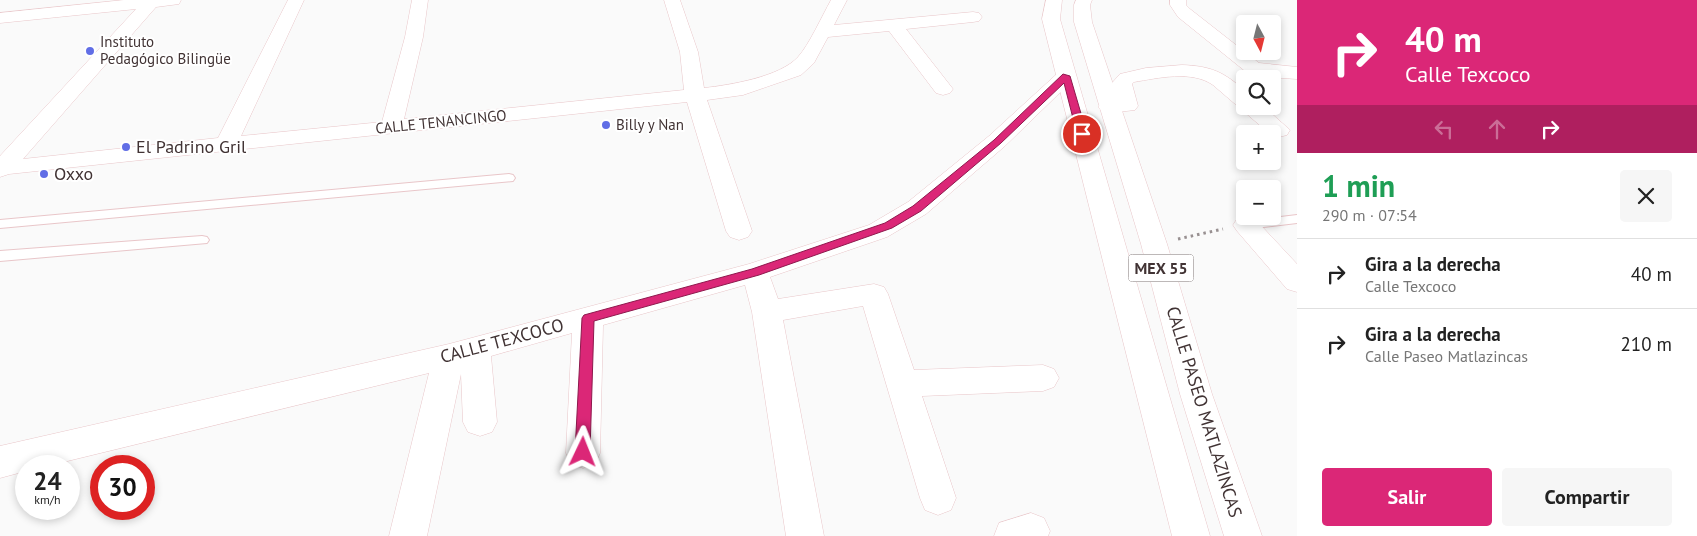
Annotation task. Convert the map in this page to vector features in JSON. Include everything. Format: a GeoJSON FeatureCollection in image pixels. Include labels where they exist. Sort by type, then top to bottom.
{"type":"FeatureCollection","features":[{"type":"Feature","properties":{"kind":"main road"},"geometry":{"type":"LineString","coordinates":[[0,28],[7,17],[173,0]]}},
{"type":"Feature","properties":{"kind":"main road"},"geometry":{"type":"LineString","coordinates":[[226,145],[296,0]]}},
{"type":"Feature","properties":{"kind":"main road"},"geometry":{"type":"LineString","coordinates":[[391,128],[414,37],[420,0]]}},
{"type":"Feature","properties":{"kind":"main road"},"geometry":{"type":"LineString","coordinates":[[672,0],[689,52],[695,96],[739,232]]}},
{"type":"Feature","properties":{"kind":"main road","name":"CALLE TENANCINGO"},"geometry":{"type":"LineString","coordinates":[[1,169],[736,91],[794,71],[807,59],[839,0]]}},
{"type":"Feature","properties":{"kind":"main road","name":"MEX 55"},"geometry":{"type":"LineString","coordinates":[[1054,0],[1051,18],[1191,536]]}},
{"type":"Feature","properties":{"kind":"main road"},"geometry":{"type":"LineString","coordinates":[[1178,0],[1178,5],[1184,13],[1242,60],[1266,71],[1297,73]]}},
{"type":"Feature","properties":{"kind":"main road"},"geometry":{"type":"LineString","coordinates":[[1,169],[152,1]]}},
{"type":"Feature","properties":{"kind":"main road","name":"CALLE PASEO MATLAZINCAS"},"geometry":{"type":"LineString","coordinates":[[1086,2],[1084,22],[1109,108],[1154,244],[1196,394],[1243,536]]}},
{"type":"Feature","properties":{"kind":"main road"},"geometry":{"type":"LineString","coordinates":[[822,32],[973,17]]}},
{"type":"Feature","properties":{"kind":"main road"},"geometry":{"type":"LineString","coordinates":[[894,25],[943,89]]}},
{"type":"Feature","properties":{"kind":"main road"},"geometry":{"type":"LineString","coordinates":[[1109,108],[1128,106],[1122,83],[1127,78],[1186,71],[1202,72],[1213,76],[1236,95]]}},
{"type":"Feature","properties":{"kind":"main road","name":"CALLE TEXCOCO"},"geometry":{"type":"LineString","coordinates":[[0,462],[462,352],[755,272],[878,231],[917,208],[997,142],[1066,76]]}},
{"type":"Feature","properties":{"kind":"main road"},"geometry":{"type":"LineString","coordinates":[[1261,115],[1273,125]]}},
{"type":"Feature","properties":{"kind":"main road"},"geometry":{"type":"LineString","coordinates":[[1246,225],[1297,282]]}},
{"type":"Feature","properties":{"kind":"main road"},"geometry":{"type":"LineString","coordinates":[[755,272],[767,312],[805,536]]}},
{"type":"Feature","properties":{"kind":"main road"},"geometry":{"type":"LineString","coordinates":[[767,312],[874,294],[938,498]]}},
{"type":"Feature","properties":{"kind":"main road"},"geometry":{"type":"LineString","coordinates":[[583,452],[588,318]]}},
{"type":"Feature","properties":{"kind":"main road"},"geometry":{"type":"LineString","coordinates":[[462,352],[480,422]]}},
{"type":"Feature","properties":{"kind":"main road"},"geometry":{"type":"LineString","coordinates":[[408,536],[462,352]]}},
{"type":"Feature","properties":{"kind":"main road"},"geometry":{"type":"LineString","coordinates":[[903,384],[1043,378]]}},
{"type":"Feature","properties":{"kind":"lane"},"geometry":{"type":"LineString","coordinates":[[0,224],[509,178]]}},
{"type":"Feature","properties":{"kind":"lane"},"geometry":{"type":"LineString","coordinates":[[1281,221],[1297,219]]}},
{"type":"Feature","properties":{"kind":"lane"},"geometry":{"type":"LineString","coordinates":[[0,256],[202,240]]}},
{"type":"Feature","properties":{"kind":"path"},"geometry":{"type":"LineString","coordinates":[[1154,244],[1246,225]]}},
{"type":"Feature","properties":{"kind":"place","name":"Instituto Pedagógico Bilingüe"},"geometry":{"type":"Point","coordinates":[90,51]}},
{"type":"Feature","properties":{"kind":"place","name":"Billy y Nan"},"geometry":{"type":"Point","coordinates":[606,125]}},
{"type":"Feature","properties":{"kind":"place","name":"El Padrino Gril"},"geometry":{"type":"Point","coordinates":[126,147]}},
{"type":"Feature","properties":{"kind":"place","name":"Oxxo"},"geometry":{"type":"Point","coordinates":[44,174]}},
{"type":"Feature","properties":{"kind":"route"},"geometry":{"type":"LineString","coordinates":[[583,452],[588,318],[755,272],[888,226],[917,208],[997,142],[1066,76],[1082,134]]}}]}
